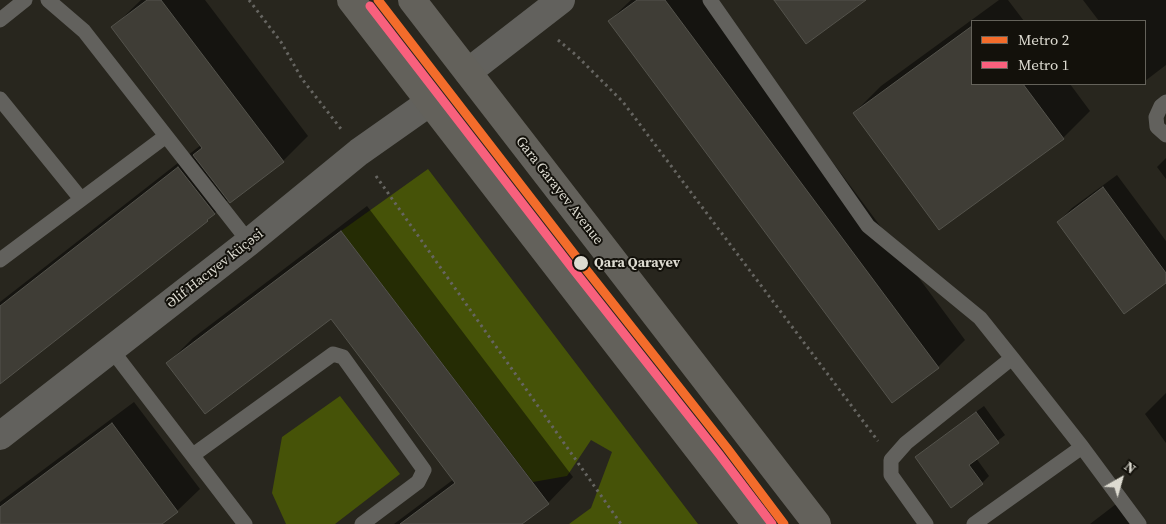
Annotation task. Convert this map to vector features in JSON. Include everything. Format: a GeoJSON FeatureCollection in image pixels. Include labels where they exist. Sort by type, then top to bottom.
{"type":"FeatureCollection","features":[{"type":"Feature","properties":{"kind":"main road"},"geometry":{"type":"LineString","coordinates":[[351,0],[756,524]]}},
{"type":"Feature","properties":{"kind":"main road","name":"Gara Garayev Avenue"},"geometry":{"type":"LineString","coordinates":[[412,0],[816,524]]}},
{"type":"Feature","properties":{"kind":"street"},"geometry":{"type":"LineString","coordinates":[[468,72],[561,0]]}},
{"type":"Feature","properties":{"kind":"street","name":"Əlif Hacıyev küçəsi"},"geometry":{"type":"LineString","coordinates":[[0,436],[249,242],[359,152],[430,102]]}},
{"type":"Feature","properties":{"kind":"lane"},"geometry":{"type":"LineString","coordinates":[[0,20],[25,0]]}},
{"type":"Feature","properties":{"kind":"lane"},"geometry":{"type":"LineString","coordinates":[[48,0],[84,31],[249,242]]}},
{"type":"Feature","properties":{"kind":"lane"},"geometry":{"type":"LineString","coordinates":[[710,0],[868,226],[980,318],[1082,447],[1139,524]]}},
{"type":"Feature","properties":{"kind":"lane"},"geometry":{"type":"LineString","coordinates":[[0,99],[81,199]]}},
{"type":"Feature","properties":{"kind":"lane"},"geometry":{"type":"LineString","coordinates":[[1166,102],[1160,106],[1156,117],[1158,127],[1166,135]]}},
{"type":"Feature","properties":{"kind":"lane"},"geometry":{"type":"LineString","coordinates":[[0,260],[166,136]]}},
{"type":"Feature","properties":{"kind":"lane"},"geometry":{"type":"LineString","coordinates":[[111,349],[245,524]]}},
{"type":"Feature","properties":{"kind":"lane"},"geometry":{"type":"LineString","coordinates":[[193,455],[333,354],[343,357],[424,470],[418,482],[362,524]]}},
{"type":"Feature","properties":{"kind":"lane"},"geometry":{"type":"LineString","coordinates":[[926,524],[891,475],[891,460],[906,443],[1012,358]]}},
{"type":"Feature","properties":{"kind":"lane"},"geometry":{"type":"LineString","coordinates":[[974,524],[1082,447]]}},
{"type":"Feature","properties":{"kind":"path"},"geometry":{"type":"LineString","coordinates":[[249,0],[281,42],[302,79],[359,152],[621,524]]}},
{"type":"Feature","properties":{"kind":"path"},"geometry":{"type":"LineString","coordinates":[[534,21],[576,55],[623,102],[891,460]]}},
{"type":"Feature","properties":{"kind":"green space"},"geometry":{"type":"Polygon","coordinates":[[[428,169],[698,524],[569,524],[591,508],[612,452],[591,440],[567,476],[533,482],[341,231],[428,169]]]}},
{"type":"Feature","properties":{"kind":"green space"},"geometry":{"type":"Polygon","coordinates":[[[340,396],[400,474],[335,524],[286,524],[272,493],[282,437],[340,396]]]}},
{"type":"Feature","properties":{"kind":"building"},"geometry":{"type":"Polygon","coordinates":[[[147,0],[161,0],[284,162],[230,203],[193,155],[202,148],[111,27],[147,0]]]}},
{"type":"Feature","properties":{"kind":"building"},"geometry":{"type":"Polygon","coordinates":[[[637,0],[665,0],[939,368],[892,403],[608,21],[637,0]]]}},
{"type":"Feature","properties":{"kind":"building"},"geometry":{"type":"Polygon","coordinates":[[[774,0],[866,0],[806,44],[774,0]]]}},
{"type":"Feature","properties":{"kind":"building"},"geometry":{"type":"Polygon","coordinates":[[[971,27],[971,85],[1024,85],[1064,139],[939,230],[853,113],[971,27]]]}},
{"type":"Feature","properties":{"kind":"building"},"geometry":{"type":"Polygon","coordinates":[[[178,167],[215,214],[0,384],[0,306],[178,167]]]}},
{"type":"Feature","properties":{"kind":"building"},"geometry":{"type":"Polygon","coordinates":[[[1103,187],[1166,273],[1166,283],[1124,314],[1057,222],[1103,187]]]}},
{"type":"Feature","properties":{"kind":"building"},"geometry":{"type":"Polygon","coordinates":[[[341,231],[549,504],[522,524],[400,524],[455,483],[331,319],[205,414],[166,363],[341,231]]]}},
{"type":"Feature","properties":{"kind":"building"},"geometry":{"type":"Polygon","coordinates":[[[976,412],[999,443],[969,465],[983,484],[951,508],[915,457],[976,412]]]}},
{"type":"Feature","properties":{"kind":"building"},"geometry":{"type":"Polygon","coordinates":[[[112,423],[178,512],[162,524],[0,524],[0,507],[112,423]]]}},
{"type":"Feature","properties":{"kind":"metro line","name":"2"},"geometry":{"type":"LineString","coordinates":[[378,0],[784,524]]}},
{"type":"Feature","properties":{"kind":"metro line","name":"1"},"geometry":{"type":"LineString","coordinates":[[370,6],[772,524]]}},
{"type":"Feature","properties":{"kind":"place","name":"Qara Qarayev"},"geometry":{"type":"Point","coordinates":[581,263]}}]}
